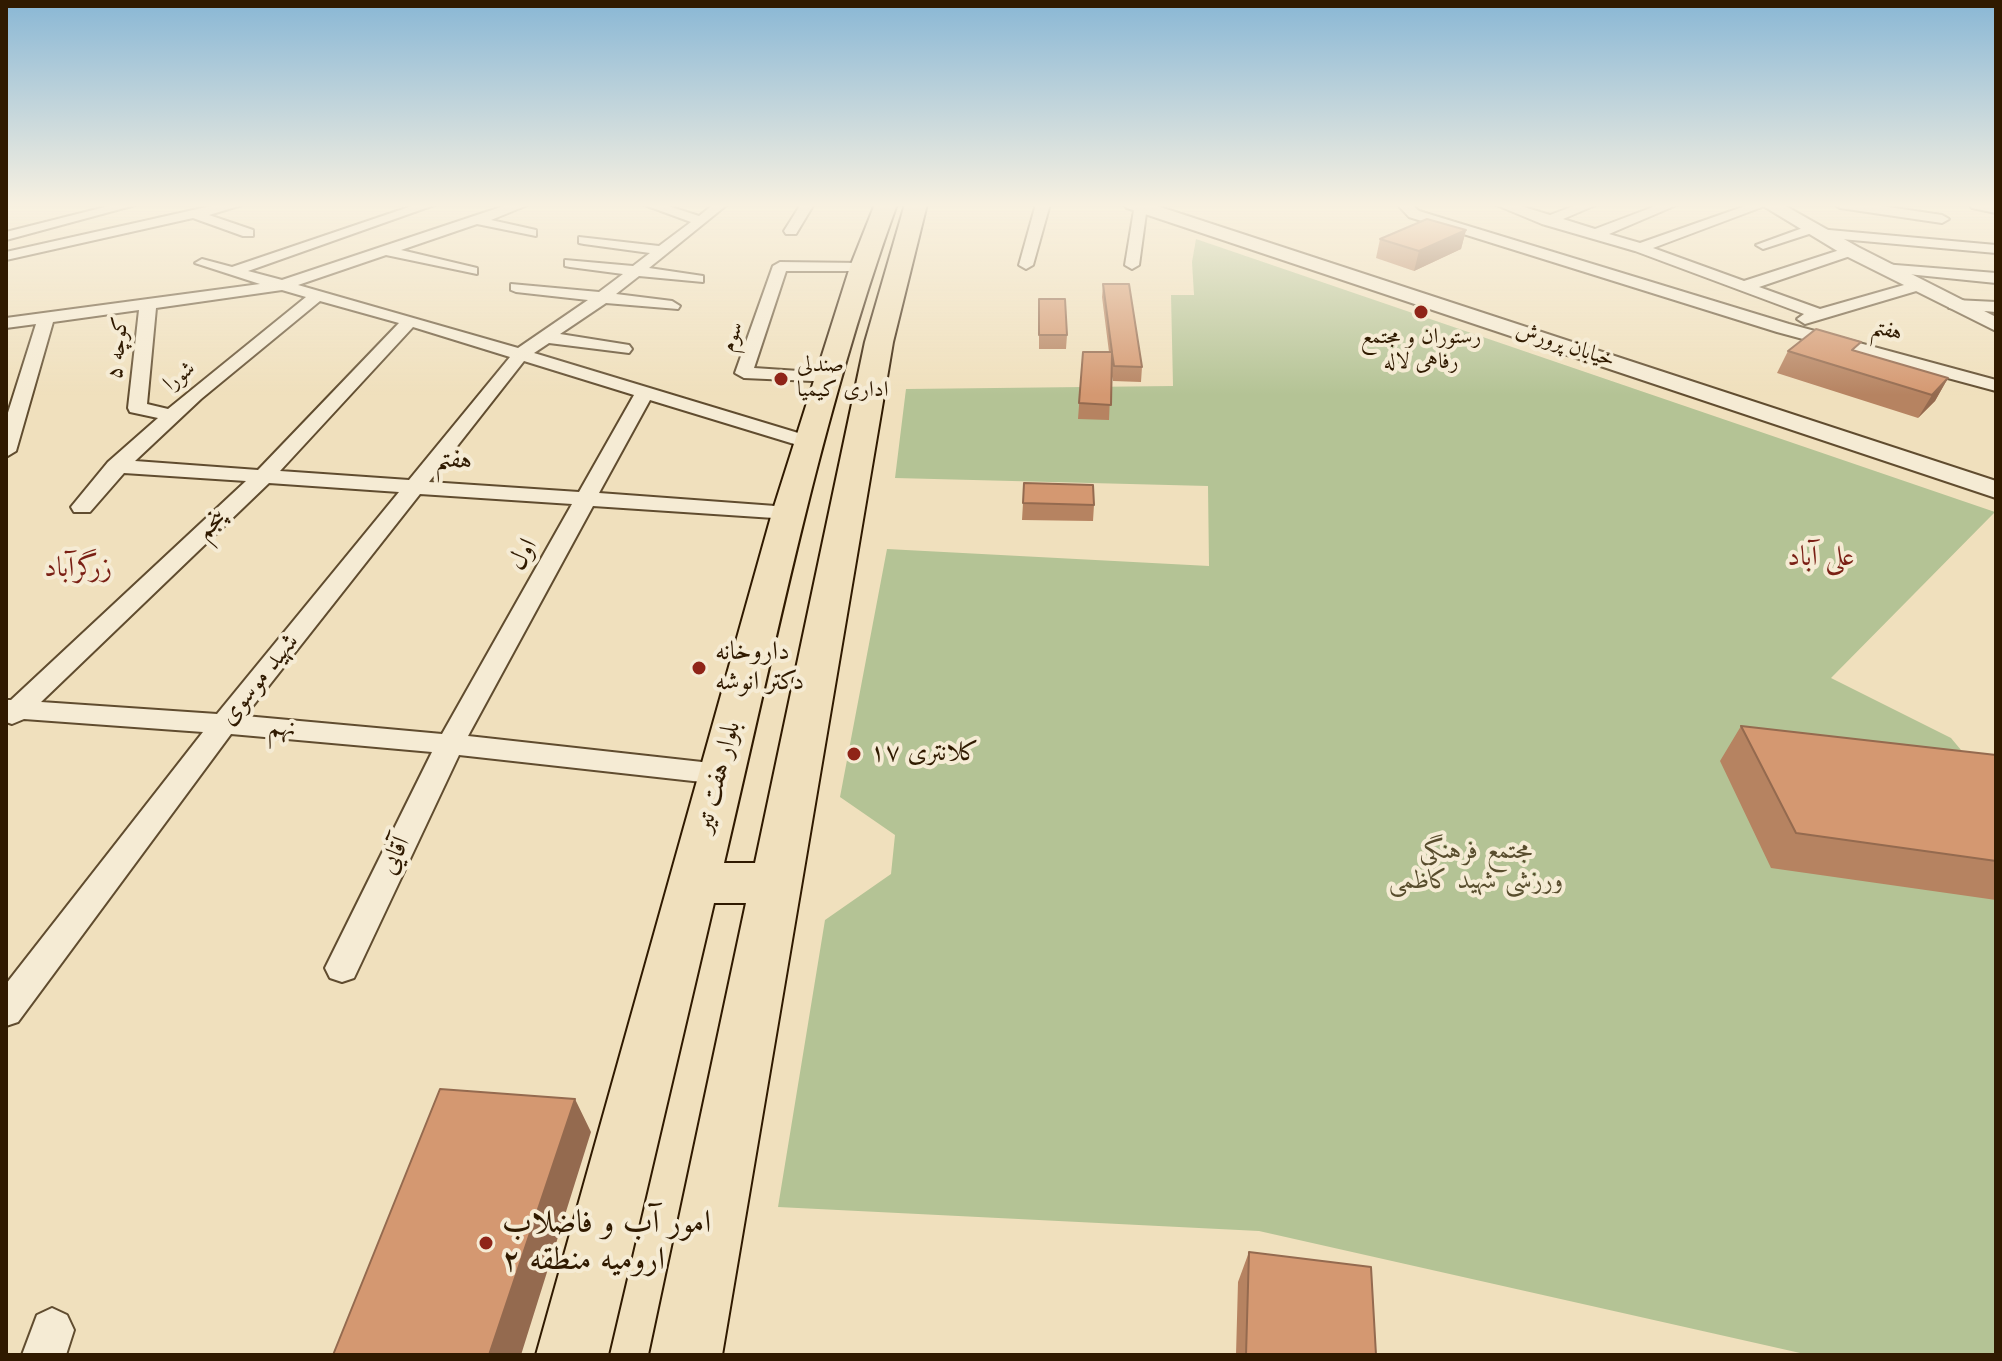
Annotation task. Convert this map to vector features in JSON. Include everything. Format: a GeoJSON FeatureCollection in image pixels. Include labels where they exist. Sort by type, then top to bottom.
{"type":"FeatureCollection","features":[{"type":"Feature","properties":{"kind":"main road","name":"بلوار هفت تیر"},"geometry":{"type":"LineString","coordinates":[[686,1355],[777,883],[862,268]]}},
{"type":"Feature","properties":{"kind":"main road","name":"بلوار هفت تیر"},"geometry":{"type":"LineString","coordinates":[[572,1355],[789,513],[811,443],[888,268]]}},
{"type":"Feature","properties":{"kind":"main road"},"geometry":{"type":"LineString","coordinates":[[692,883],[777,883]]}},
{"type":"Feature","properties":{"kind":"street"},"geometry":{"type":"LineString","coordinates":[[217,268],[410,321],[811,443]]}},
{"type":"Feature","properties":{"kind":"street"},"geometry":{"type":"LineString","coordinates":[[231,272],[244,268]]}},
{"type":"Feature","properties":{"kind":"street"},"geometry":{"type":"LineString","coordinates":[[6,323],[280,286],[337,268]]}},
{"type":"Feature","properties":{"kind":"street"},"geometry":{"type":"LineString","coordinates":[[457,268],[472,271]]}},
{"type":"Feature","properties":{"kind":"street"},"geometry":{"type":"LineString","coordinates":[[608,268],[698,279]]}},
{"type":"Feature","properties":{"kind":"street","name":"شهید موسوی"},"geometry":{"type":"LineString","coordinates":[[6,1011],[224,724],[521,354],[642,268]]}},
{"type":"Feature","properties":{"kind":"street","name":"سوم"},"geometry":{"type":"LineString","coordinates":[[779,268],[744,373],[849,354]]}},
{"type":"Feature","properties":{"kind":"street","name":"خیابان پرورش"},"geometry":{"type":"LineString","coordinates":[[1325,268],[1996,490]]}},
{"type":"Feature","properties":{"kind":"street","name":"هفتم"},"geometry":{"type":"LineString","coordinates":[[1587,268],[1783,328],[1996,386]]}},
{"type":"Feature","properties":{"kind":"street"},"geometry":{"type":"LineString","coordinates":[[1694,268],[1818,314]]}},
{"type":"Feature","properties":{"kind":"street"},"geometry":{"type":"LineString","coordinates":[[1746,286],[1801,268]]}},
{"type":"Feature","properties":{"kind":"street"},"geometry":{"type":"LineString","coordinates":[[1883,268],[1996,278]]}},
{"type":"Feature","properties":{"kind":"street"},"geometry":{"type":"LineString","coordinates":[[1883,268],[1996,325]]}},
{"type":"Feature","properties":{"kind":"street"},"geometry":{"type":"LineString","coordinates":[[1783,328],[1818,314],[1918,286]]}},
{"type":"Feature","properties":{"kind":"street"},"geometry":{"type":"LineString","coordinates":[[516,287],[672,306]]}},
{"type":"Feature","properties":{"kind":"street","name":"شورا"},"geometry":{"type":"LineString","coordinates":[[82,507],[115,466],[318,295]]}},
{"type":"Feature","properties":{"kind":"street","name":"کوچه ۵"},"geometry":{"type":"LineString","coordinates":[[148,305],[137,408],[172,415]]}},
{"type":"Feature","properties":{"kind":"street"},"geometry":{"type":"LineString","coordinates":[[1955,305],[1996,307]]}},
{"type":"Feature","properties":{"kind":"street"},"geometry":{"type":"LineString","coordinates":[[6,451],[46,318]]}},
{"type":"Feature","properties":{"kind":"street","name":"پنجم"},"geometry":{"type":"LineString","coordinates":[[10,713],[264,476],[410,321]]}},
{"type":"Feature","properties":{"kind":"street"},"geometry":{"type":"LineString","coordinates":[[545,337],[623,349]]}},
{"type":"Feature","properties":{"kind":"street","name":"اول"},"geometry":{"type":"LineString","coordinates":[[450,744],[645,392]]}},
{"type":"Feature","properties":{"kind":"street","name":"هفتم"},"geometry":{"type":"LineString","coordinates":[[115,466],[789,513]]}},
{"type":"Feature","properties":{"kind":"street","name":"نهم"},"geometry":{"type":"LineString","coordinates":[[10,713],[224,724],[450,744],[720,774]]}},
{"type":"Feature","properties":{"kind":"street","name":"آقایی"},"geometry":{"type":"LineString","coordinates":[[342,968],[450,744]]}},
{"type":"Feature","properties":{"kind":"green space","name":"مجتمع فرهنگی ورزشی شهید کاظمی"},"geometry":{"type":"Polygon","coordinates":[[[1192,268],[1279,268],[1995,512],[1831,678],[1951,738],[1996,792],[1996,1355],[1809,1355],[1259,1231],[778,1207],[825,920],[891,874],[895,835],[840,797],[887,549],[1209,566],[1208,486],[895,478],[906,389],[1173,386],[1171,295],[1194,295],[1192,268]]]}},
{"type":"Feature","properties":{"kind":"building"},"geometry":{"type":"Polygon","coordinates":[[[1103,284],[1129,284],[1142,367],[1114,366],[1112,353],[1111,405],[1079,403],[1083,352],[1112,352],[1103,284]]]}},
{"type":"Feature","properties":{"kind":"building"},"geometry":{"type":"Polygon","coordinates":[[[1039,299],[1065,299],[1067,335],[1039,335],[1039,299]]]}},
{"type":"Feature","properties":{"kind":"building"},"geometry":{"type":"Polygon","coordinates":[[[1816,329],[1861,342],[1852,350],[1948,378],[1932,395],[1788,351],[1816,329]]]}},
{"type":"Feature","properties":{"kind":"building"},"geometry":{"type":"Polygon","coordinates":[[[1024,483],[1093,485],[1094,505],[1023,503],[1024,483]]]}},
{"type":"Feature","properties":{"kind":"building"},"geometry":{"type":"Polygon","coordinates":[[[1741,726],[1996,755],[1996,861],[1796,833],[1741,726]]]}},
{"type":"Feature","properties":{"kind":"building","name":"امور آب و فاضلاب ارومیه منطقه ۲"},"geometry":{"type":"Polygon","coordinates":[[[440,1089],[575,1099],[489,1355],[333,1355],[440,1089]]]}},
{"type":"Feature","properties":{"kind":"building"},"geometry":{"type":"Polygon","coordinates":[[[1249,1252],[1371,1267],[1376,1355],[1246,1355],[1249,1252]]]}},
{"type":"Feature","properties":{"kind":"place","name":"رستوران و مجتمع رفاهی لاله"},"geometry":{"type":"Point","coordinates":[1421,312]}},
{"type":"Feature","properties":{"kind":"place","name":"صندلی اداری کیمیا"},"geometry":{"type":"Point","coordinates":[781,379]}},
{"type":"Feature","properties":{"kind":"place","name":"داروخانه دکتر انوشه"},"geometry":{"type":"Point","coordinates":[699,668]}},
{"type":"Feature","properties":{"kind":"place","name":"کلانتری ۱۷"},"geometry":{"type":"Point","coordinates":[854,754]}},
{"type":"Feature","properties":{"kind":"place","name":"امور آب و فاضلاب ارومیه منطقه ۲"},"geometry":{"type":"Point","coordinates":[486,1243]}},
{"type":"Feature","properties":{"kind":"district","name":"علی آباد"},"geometry":{"type":"Point","coordinates":[1821,559]}},
{"type":"Feature","properties":{"kind":"district","name":"زرگرآباد"},"geometry":{"type":"Point","coordinates":[78,570]}}]}
